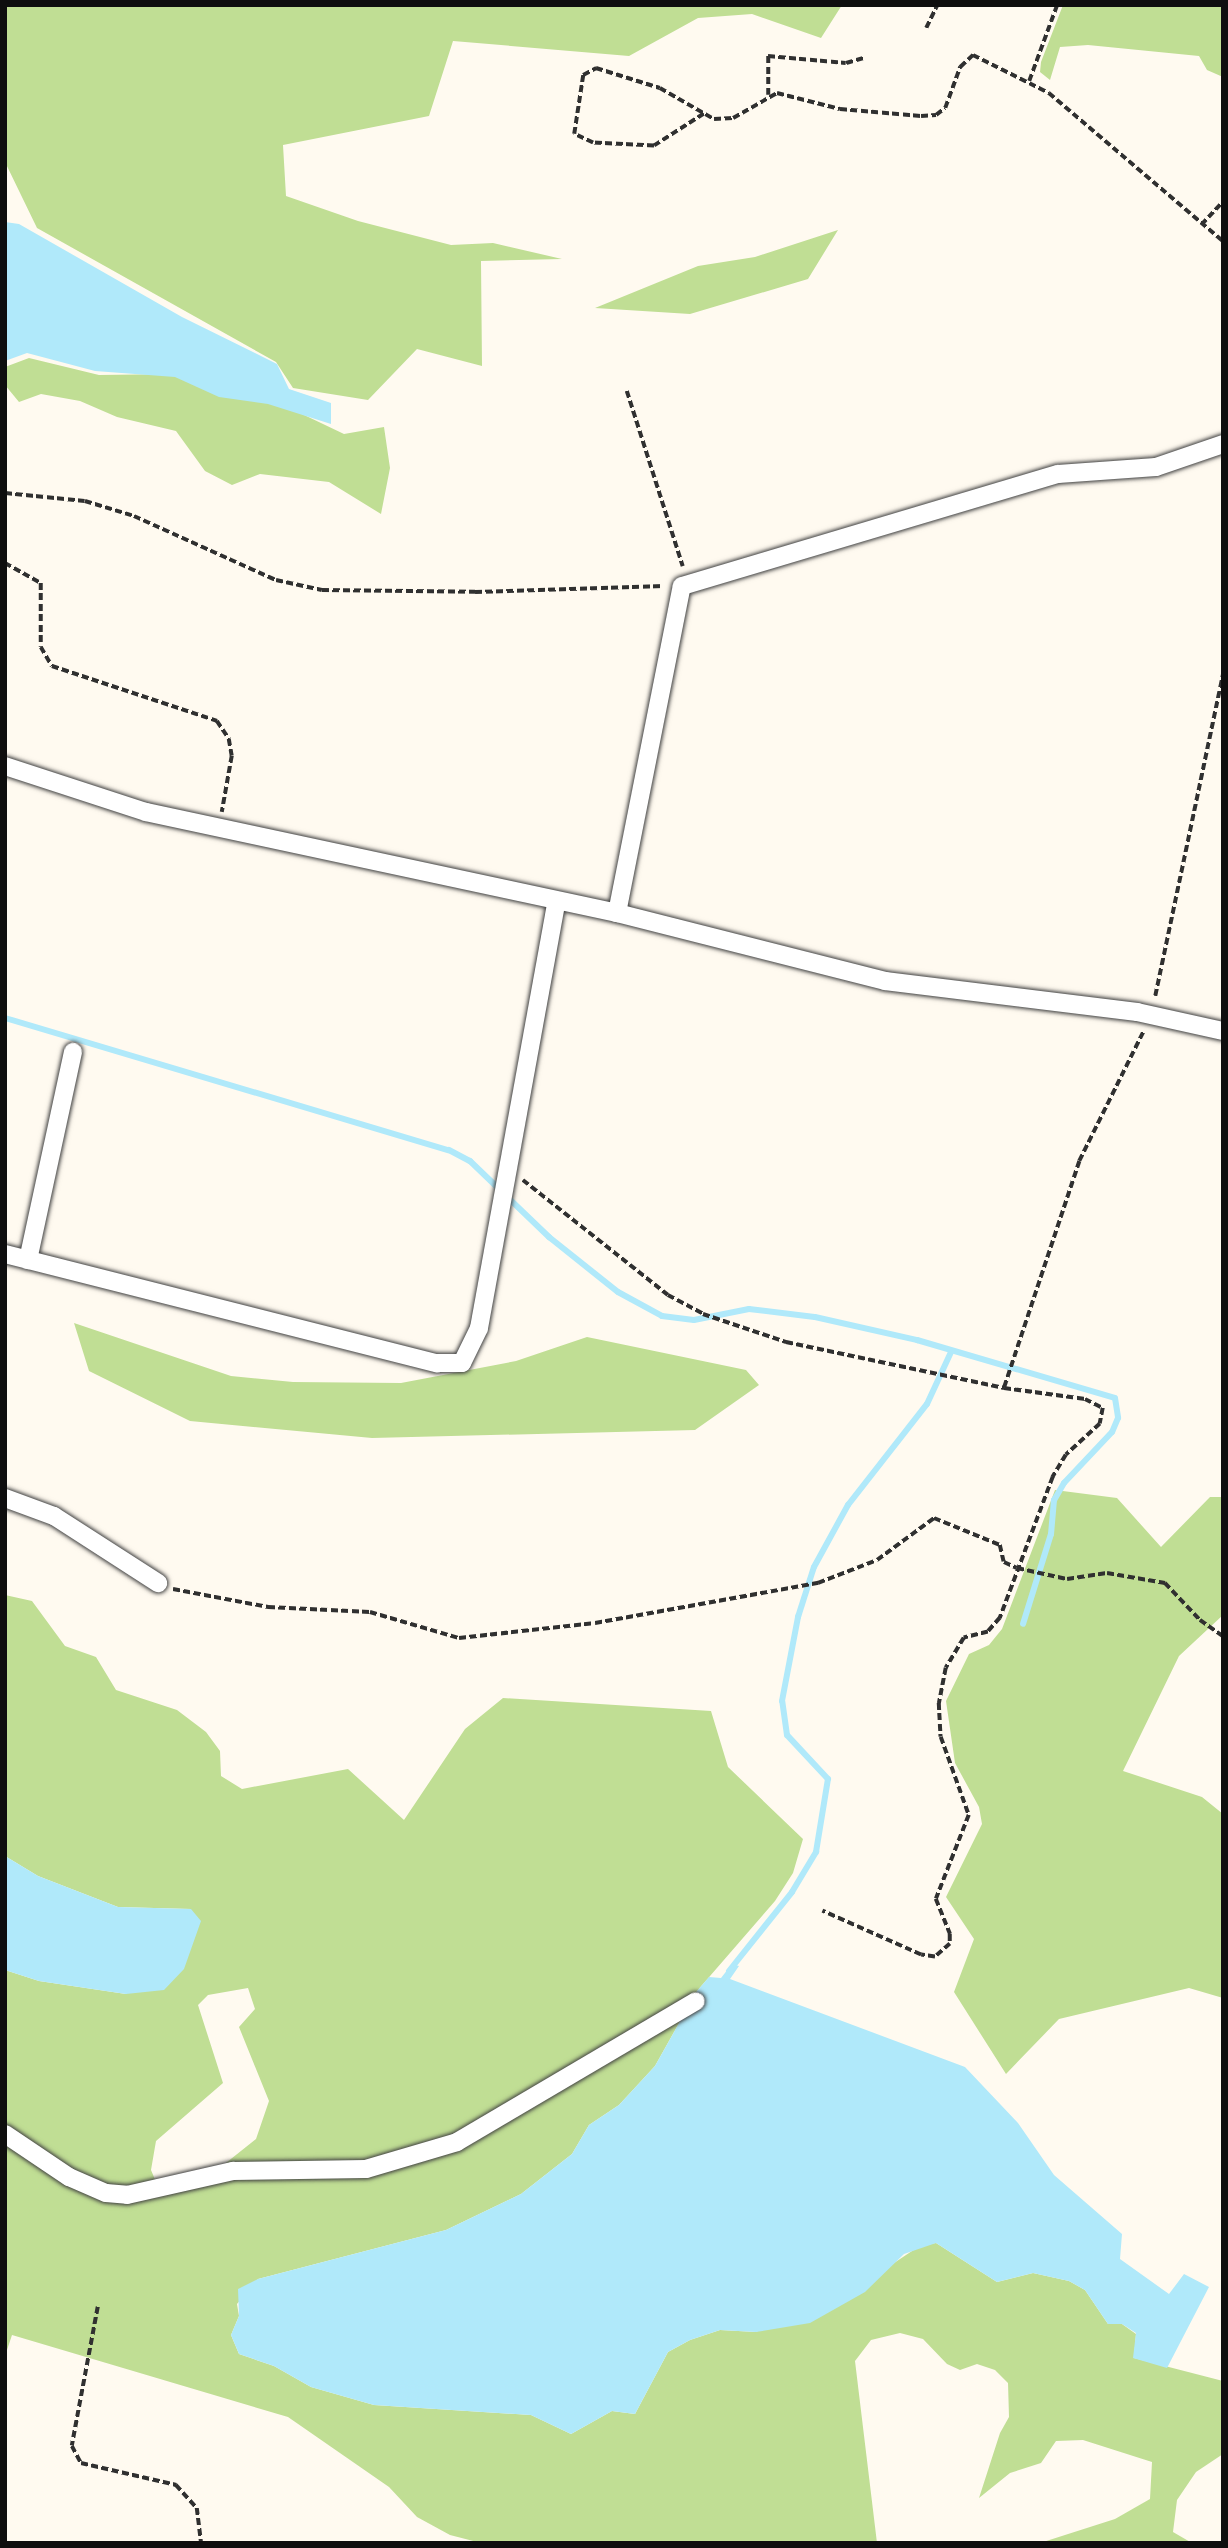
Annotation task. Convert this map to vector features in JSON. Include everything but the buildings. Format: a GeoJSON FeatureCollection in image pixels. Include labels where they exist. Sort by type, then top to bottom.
{"type":"FeatureCollection","features":[{"type":"Feature","properties":{"kind":"street"},"geometry":{"type":"LineString","coordinates":[[617,913],[684,587],[1058,474],[1156,467],[1223,444]]}},
{"type":"Feature","properties":{"kind":"street"},"geometry":{"type":"LineString","coordinates":[[5,766],[146,812],[556,903],[617,913],[886,981],[1151,1015],[1223,1031]]}},
{"type":"Feature","properties":{"kind":"street"},"geometry":{"type":"LineString","coordinates":[[5,1254],[424,1360],[462,1363],[480,1328],[556,903]]}},
{"type":"Feature","properties":{"kind":"street"},"geometry":{"type":"LineString","coordinates":[[28,1260],[73,1052]]}},
{"type":"Feature","properties":{"kind":"street"},"geometry":{"type":"LineString","coordinates":[[5,1498],[54,1517],[158,1583]]}},
{"type":"Feature","properties":{"kind":"street"},"geometry":{"type":"LineString","coordinates":[[5,2134],[69,2177],[106,2193],[127,2195],[233,2171],[366,2169],[457,2142],[696,2001]]}},
{"type":"Feature","properties":{"kind":"path"},"geometry":{"type":"LineString","coordinates":[[926,28],[937,5]]}},
{"type":"Feature","properties":{"kind":"path"},"geometry":{"type":"LineString","coordinates":[[1029,81],[1056,5]]}},
{"type":"Feature","properties":{"kind":"path"},"geometry":{"type":"LineString","coordinates":[[704,114],[654,146],[593,143],[575,134],[583,75],[596,68],[660,88],[714,119],[733,118],[768,95],[787,95],[840,109],[936,115],[945,108],[964,60],[973,55],[1029,81],[1127,155],[1201,225],[1223,241]]}},
{"type":"Feature","properties":{"kind":"path"},"geometry":{"type":"LineString","coordinates":[[768,95],[768,56],[846,63],[864,58]]}},
{"type":"Feature","properties":{"kind":"path"},"geometry":{"type":"LineString","coordinates":[[1201,225],[1223,201]]}},
{"type":"Feature","properties":{"kind":"path"},"geometry":{"type":"LineString","coordinates":[[5,493],[52,494],[97,505],[171,531],[276,580],[322,590],[684,587],[626,391]]}},
{"type":"Feature","properties":{"kind":"path"},"geometry":{"type":"LineString","coordinates":[[5,563],[41,583],[41,647],[52,666],[217,722],[229,738],[232,756],[223,796],[225,831]]}},
{"type":"Feature","properties":{"kind":"path"},"geometry":{"type":"LineString","coordinates":[[1004,1388],[1079,1161],[1151,1015],[1223,673]]}},
{"type":"Feature","properties":{"kind":"path"},"geometry":{"type":"LineString","coordinates":[[507,1167],[668,1295],[703,1314],[786,1342],[1004,1388],[1085,1399],[1098,1403],[1104,1413],[1096,1429],[1057,1468],[1000,1618],[989,1632],[964,1638],[953,1651],[943,1682],[941,1737],[968,1804],[967,1825],[936,1899],[950,1934],[950,1944],[935,1957],[921,1955],[822,1911]]}},
{"type":"Feature","properties":{"kind":"path"},"geometry":{"type":"LineString","coordinates":[[158,1583],[217,1600],[369,1612],[459,1638],[595,1623],[818,1583],[877,1560],[934,1518],[1000,1545],[1004,1562],[1017,1569],[1067,1579],[1107,1573],[1165,1583],[1200,1620],[1223,1636]]}},
{"type":"Feature","properties":{"kind":"path"},"geometry":{"type":"LineString","coordinates":[[98,2307],[72,2446],[80,2463],[176,2485],[197,2508],[201,2543]]}},
{"type":"Feature","properties":{"kind":"green space"},"geometry":{"type":"Polygon","coordinates":[[[5,5],[842,5],[821,38],[752,14],[698,18],[629,56],[453,41],[429,116],[283,145],[286,196],[358,221],[451,245],[493,243],[562,259],[481,261],[482,366],[417,349],[368,400],[293,388],[276,362],[37,228],[5,162],[5,5]]]}},
{"type":"Feature","properties":{"kind":"green space"},"geometry":{"type":"Polygon","coordinates":[[[1063,5],[1223,5],[1223,77],[1207,70],[1199,56],[1088,45],[1060,47],[1050,80],[1040,72],[1041,62],[1063,5]]]}},
{"type":"Feature","properties":{"kind":"green space"},"geometry":{"type":"Polygon","coordinates":[[[838,230],[808,279],[690,314],[595,308],[698,266],[755,257],[838,230]]]}},
{"type":"Feature","properties":{"kind":"green space"},"geometry":{"type":"Polygon","coordinates":[[[29,358],[99,375],[174,374],[279,403],[344,434],[384,427],[390,468],[381,514],[329,482],[260,474],[232,485],[205,471],[176,431],[117,417],[80,401],[41,394],[19,402],[5,385],[5,367],[29,358]]]}},
{"type":"Feature","properties":{"kind":"green space"},"geometry":{"type":"Polygon","coordinates":[[[74,1323],[231,1376],[293,1382],[401,1383],[516,1361],[587,1337],[746,1370],[759,1385],[695,1430],[372,1438],[190,1421],[89,1371],[74,1323]]]}},
{"type":"Feature","properties":{"kind":"green space"},"geometry":{"type":"Polygon","coordinates":[[[1055,1490],[1117,1498],[1161,1547],[1210,1497],[1223,1497],[1223,1615],[1179,1656],[1123,1771],[1202,1797],[1223,1814],[1223,1998],[1189,1988],[1059,2019],[1006,2074],[954,1992],[974,1939],[946,1897],[982,1824],[979,1807],[955,1763],[946,1701],[969,1654],[989,1645],[1002,1629],[1055,1490]]]}},
{"type":"Feature","properties":{"kind":"green space"},"geometry":{"type":"Polygon","coordinates":[[[5,1595],[32,1601],[65,1646],[96,1657],[116,1690],[177,1710],[206,1732],[220,1751],[221,1776],[242,1789],[348,1769],[404,1820],[465,1729],[503,1698],[711,1711],[728,1767],[803,1839],[793,1873],[775,1901],[697,1991],[655,2066],[619,2105],[589,2125],[572,2154],[521,2194],[446,2230],[258,2279],[237,2304],[239,2316],[231,2335],[239,2354],[274,2366],[311,2387],[374,2405],[531,2415],[571,2434],[612,2411],[635,2414],[668,2352],[690,2340],[720,2330],[756,2332],[888,2267],[921,2245],[936,2243],[997,2282],[1033,2273],[1069,2281],[1085,2290],[1108,2324],[1122,2324],[1136,2334],[1134,2358],[1223,2381],[1223,2454],[1196,2472],[1177,2500],[1173,2532],[1192,2543],[1040,2543],[1115,2519],[1150,2499],[1152,2462],[1083,2440],[1056,2441],[1041,2463],[1010,2473],[979,2498],[1000,2433],[1009,2417],[1008,2383],[995,2370],[977,2364],[960,2370],[947,2364],[923,2339],[900,2333],[871,2340],[855,2361],[877,2543],[481,2543],[450,2535],[417,2517],[389,2487],[288,2417],[12,2335],[5,2356],[5,1970],[39,1981],[126,1994],[191,1909],[118,1907],[38,1876],[5,1856],[5,1595]],[[248,1988],[208,1995],[198,2005],[223,2083],[156,2141],[151,2170],[161,2194],[202,2182],[256,2139],[269,2101],[239,2027],[255,2009],[248,1988]]]}},
{"type":"Feature","properties":{"kind":"water"},"geometry":{"type":"Polygon","coordinates":[[[5,222],[19,224],[182,317],[277,364],[289,389],[331,403],[331,424],[268,404],[219,397],[175,377],[95,371],[27,353],[5,361],[5,222]]]}},
{"type":"Feature","properties":{"kind":"water"},"geometry":{"type":"Polygon","coordinates":[[[5,1856],[38,1876],[118,1907],[191,1909],[201,1921],[184,1969],[164,1990],[126,1994],[39,1981],[5,1970],[5,1856]]]}},
{"type":"Feature","properties":{"kind":"water"},"geometry":{"type":"Polygon","coordinates":[[[732,1964],[739,1966],[730,1979],[965,2067],[1018,2123],[1054,2175],[1122,2234],[1120,2259],[1169,2294],[1184,2274],[1209,2287],[1167,2368],[1133,2358],[1136,2333],[1122,2324],[1108,2324],[1085,2290],[1069,2281],[1033,2273],[997,2282],[936,2243],[904,2254],[865,2292],[810,2323],[756,2332],[720,2330],[690,2340],[668,2352],[635,2414],[612,2411],[571,2434],[531,2415],[374,2405],[311,2387],[274,2366],[239,2354],[231,2335],[239,2316],[238,2289],[258,2279],[446,2230],[521,2194],[572,2154],[589,2125],[619,2105],[655,2066],[697,1991],[709,1977],[721,1978],[732,1964]]]}},
{"type":"Feature","properties":{"kind":"waterway"},"geometry":{"type":"LineString","coordinates":[[5,1018],[449,1150],[470,1161],[549,1237],[618,1292],[662,1316],[694,1320],[749,1309],[815,1317],[917,1340],[1115,1398],[1118,1418],[1112,1432],[1064,1483],[1054,1500],[1051,1534],[1023,1624]]}},
{"type":"Feature","properties":{"kind":"waterway"},"geometry":{"type":"LineString","coordinates":[[729,1971],[792,1892],[816,1852],[828,1779],[787,1735],[782,1701],[798,1617],[814,1567],[848,1505],[927,1404],[951,1352]]}}]}
